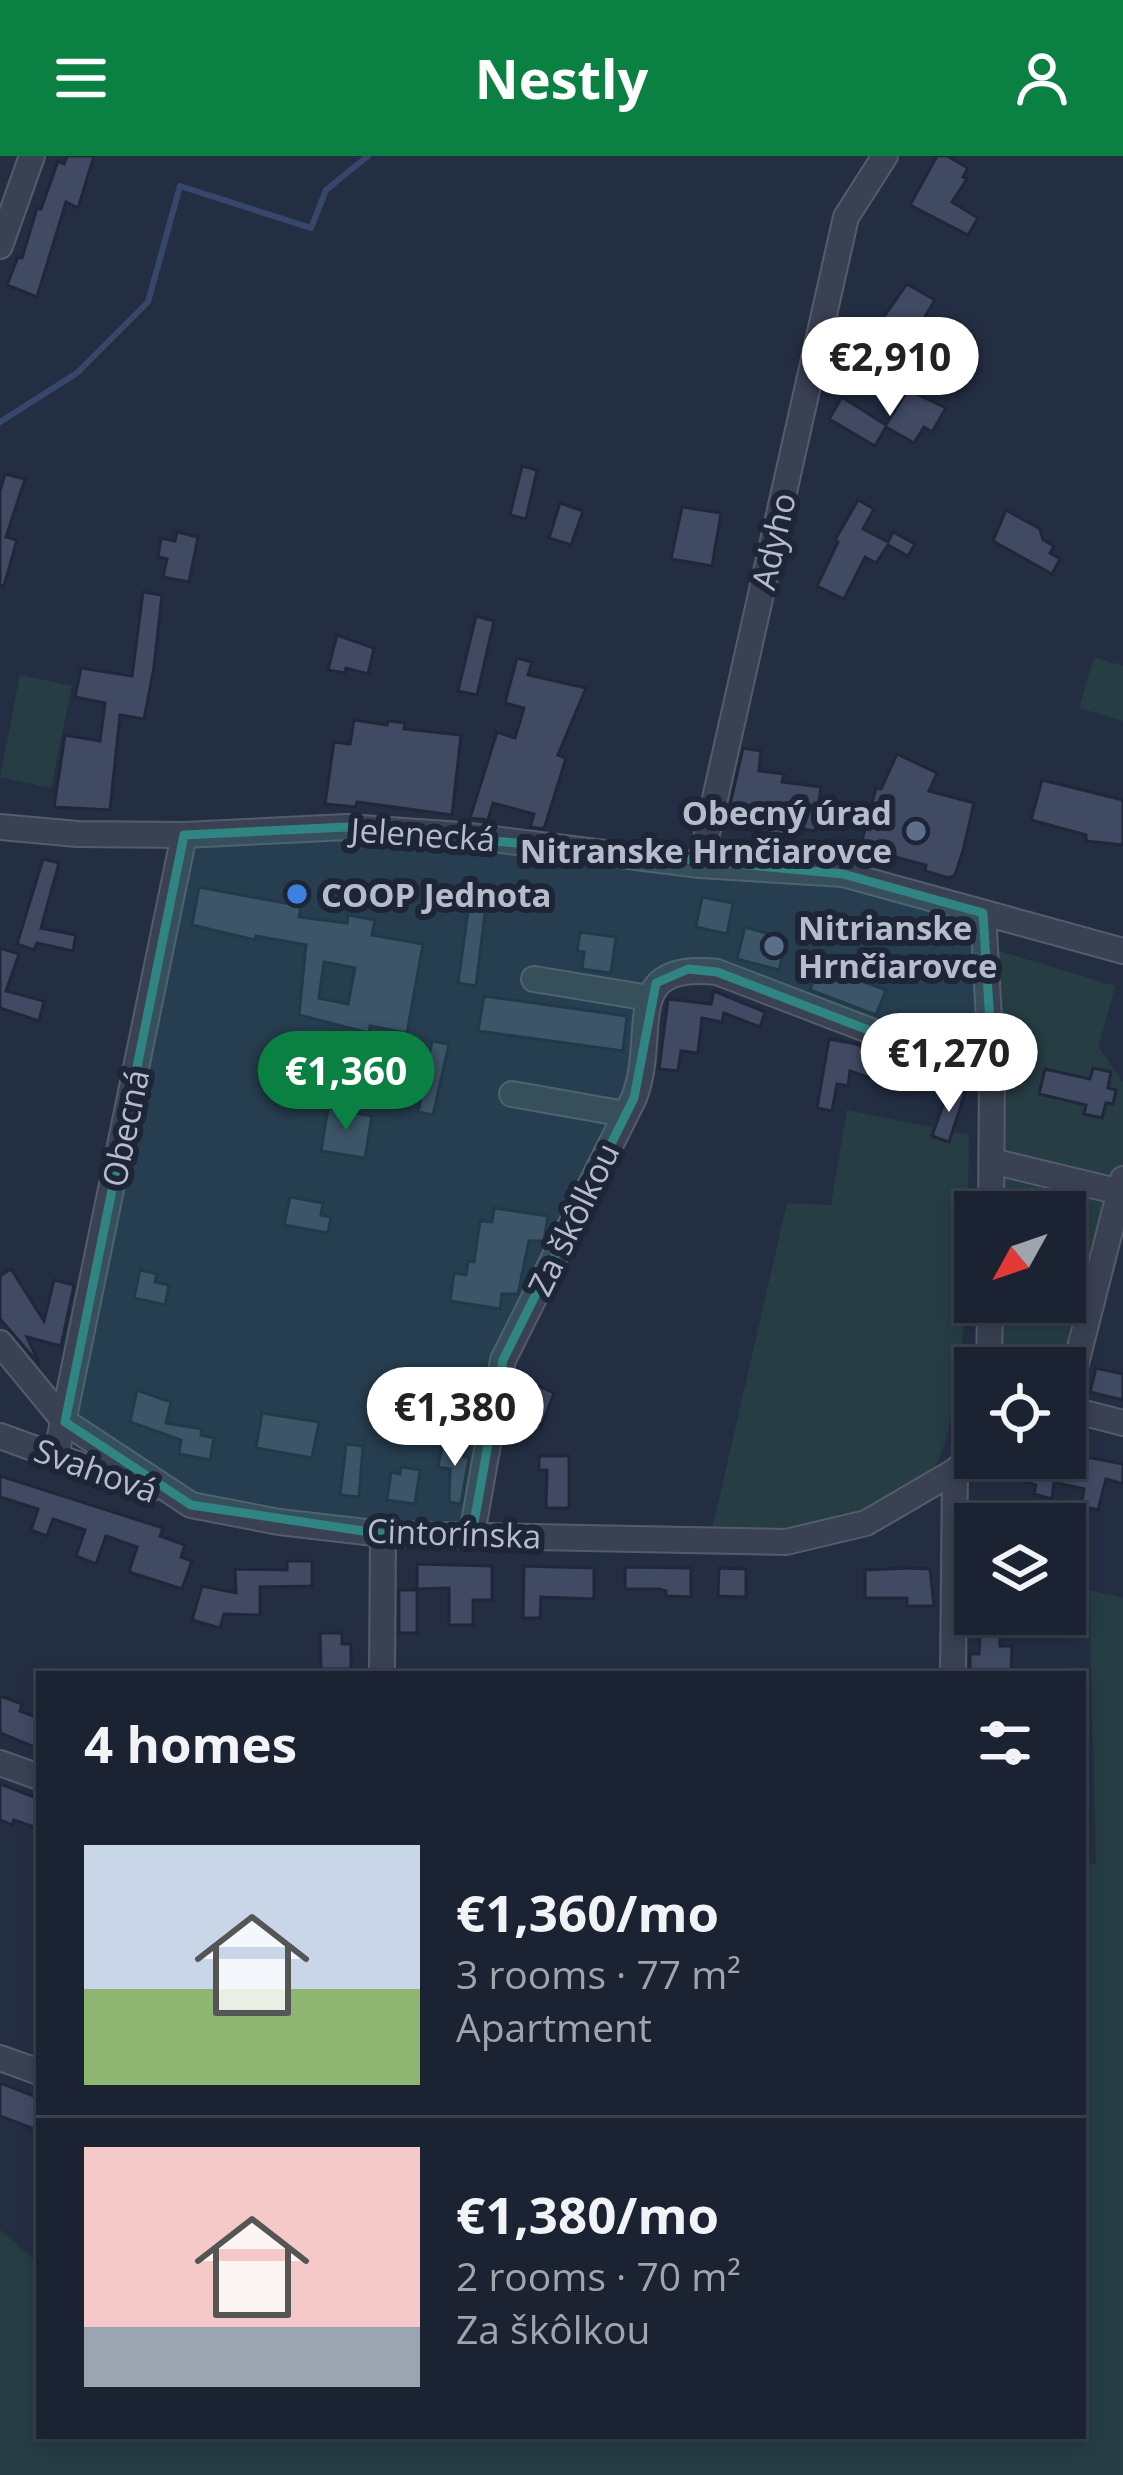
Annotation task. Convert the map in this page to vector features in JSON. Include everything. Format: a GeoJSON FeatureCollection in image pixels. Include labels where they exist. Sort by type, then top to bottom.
{"type":"FeatureCollection","features":[{"type":"Feature","properties":{"kind":"street"},"geometry":{"type":"LineString","coordinates":[[0,245],[32,156]]}},
{"type":"Feature","properties":{"kind":"street","name":"Adyho"},"geometry":{"type":"LineString","coordinates":[[700,866],[846,218],[885,156]]}},
{"type":"Feature","properties":{"kind":"street","name":"Jelenecká"},"geometry":{"type":"LineString","coordinates":[[0,827],[77,834],[184,835],[347,827],[460,835],[700,866],[843,874],[1123,951]]}},
{"type":"Feature","properties":{"kind":"street","name":"Obecná"},"geometry":{"type":"LineString","coordinates":[[56,1456],[184,835]]}},
{"type":"Feature","properties":{"kind":"street"},"geometry":{"type":"LineString","coordinates":[[983,913],[992,1053],[991,1191]]}},
{"type":"Feature","properties":{"kind":"street"},"geometry":{"type":"LineString","coordinates":[[534,979],[650,998],[656,983],[668,973],[717,972],[923,1051],[992,1053]]}},
{"type":"Feature","properties":{"kind":"street","name":"Za škôlkou"},"geometry":{"type":"LineString","coordinates":[[472,1534],[503,1360],[639,1083],[650,998]]}},
{"type":"Feature","properties":{"kind":"street","name":"Za škôlkou"},"geometry":{"type":"LineString","coordinates":[[512,1094],[625,1114]]}},
{"type":"Feature","properties":{"kind":"street"},"geometry":{"type":"LineString","coordinates":[[992,1161],[1122,1186],[1080,1347]]}},
{"type":"Feature","properties":{"kind":"street","name":"Cintorínska"},"geometry":{"type":"LineString","coordinates":[[0,1343],[64,1422],[191,1505],[279,1522],[383,1534],[786,1542],[866,1523],[954,1470]]}},
{"type":"Feature","properties":{"kind":"street"},"geometry":{"type":"LineString","coordinates":[[1086,1413],[1123,1424]]}},
{"type":"Feature","properties":{"kind":"street","name":"Svahová"},"geometry":{"type":"LineString","coordinates":[[0,1436],[191,1505]]}},
{"type":"Feature","properties":{"kind":"street"},"geometry":{"type":"LineString","coordinates":[[953,1671],[964,1479]]}},
{"type":"Feature","properties":{"kind":"street"},"geometry":{"type":"LineString","coordinates":[[382,1671],[383,1534]]}},
{"type":"Feature","properties":{"kind":"street"},"geometry":{"type":"LineString","coordinates":[[0,1763],[36,1776]]}},
{"type":"Feature","properties":{"kind":"street"},"geometry":{"type":"LineString","coordinates":[[0,2058],[36,2071]]}},
{"type":"Feature","properties":{"kind":"highlighted area"},"geometry":{"type":"Polygon","coordinates":[[[347,827],[461,835],[843,874],[983,913],[992,1053],[923,1051],[717,972],[688,969],[656,983],[634,1098],[503,1360],[472,1534],[383,1534],[191,1505],[65,1422],[184,835],[347,827]]]}},
{"type":"Feature","properties":{"kind":"shaded area"},"geometry":{"type":"Polygon","coordinates":[[[1094,657],[1123,666],[1123,721],[1079,708],[1094,657]]]}},
{"type":"Feature","properties":{"kind":"shaded area"},"geometry":{"type":"Polygon","coordinates":[[[20,675],[72,686],[51,788],[0,777],[20,675]]]}},
{"type":"Feature","properties":{"kind":"shaded area"},"geometry":{"type":"Polygon","coordinates":[[[996,950],[1115,986],[1098,1047],[1123,1082],[1123,1172],[1086,1297],[1086,1191],[1001,1191],[996,950]]]}},
{"type":"Feature","properties":{"kind":"shaded area"},"geometry":{"type":"Polygon","coordinates":[[[847,1110],[969,1135],[968,1191],[954,1191],[954,1323],[964,1323],[961,1347],[954,1347],[954,1402],[939,1459],[923,1485],[875,1510],[777,1532],[712,1530],[787,1203],[831,1205],[847,1110]]]}},
{"type":"Feature","properties":{"kind":"shaded area"},"geometry":{"type":"Polygon","coordinates":[[[998,1323],[1078,1323],[1071,1347],[997,1347],[998,1323]]]}},
{"type":"Feature","properties":{"kind":"shaded area"},"geometry":{"type":"Polygon","coordinates":[[[1089,1590],[1123,1598],[1123,2475],[0,2475],[0,2230],[36,2261],[36,2439],[1086,2439],[1086,1864],[1096,1864],[1089,1590]]]}},
{"type":"Feature","properties":{"kind":"building"},"geometry":{"type":"Polygon","coordinates":[[[67,156],[94,156],[78,208],[66,202],[37,297],[7,285],[18,257],[22,258],[58,161],[64,164],[67,156]]]}},
{"type":"Feature","properties":{"kind":"building"},"geometry":{"type":"Polygon","coordinates":[[[937,156],[947,156],[968,168],[963,177],[967,179],[952,202],[978,218],[968,235],[910,205],[937,156]]]}},
{"type":"Feature","properties":{"kind":"building"},"geometry":{"type":"Polygon","coordinates":[[[907,284],[935,300],[912,338],[907,335],[889,363],[869,351],[874,343],[868,339],[907,284]]]}},
{"type":"Feature","properties":{"kind":"building"},"geometry":{"type":"Polygon","coordinates":[[[908,390],[946,408],[932,432],[924,427],[914,443],[886,427],[875,446],[829,419],[842,397],[886,425],[908,390]]]}},
{"type":"Feature","properties":{"kind":"building"},"geometry":{"type":"Polygon","coordinates":[[[522,466],[537,470],[526,519],[510,515],[522,466]]]}},
{"type":"Feature","properties":{"kind":"building"},"geometry":{"type":"Polygon","coordinates":[[[5,474],[25,479],[6,537],[17,540],[4,586],[0,585],[0,491],[5,474]]]}},
{"type":"Feature","properties":{"kind":"building"},"geometry":{"type":"Polygon","coordinates":[[[858,500],[874,509],[863,529],[888,542],[893,532],[915,544],[908,556],[888,545],[876,563],[865,557],[844,599],[817,586],[858,500]]]}},
{"type":"Feature","properties":{"kind":"building"},"geometry":{"type":"Polygon","coordinates":[[[560,503],[583,511],[571,545],[549,538],[560,503]]]}},
{"type":"Feature","properties":{"kind":"building"},"geometry":{"type":"Polygon","coordinates":[[[682,507],[721,513],[712,566],[671,559],[682,507]]]}},
{"type":"Feature","properties":{"kind":"building"},"geometry":{"type":"Polygon","coordinates":[[[1006,510],[1040,529],[1043,540],[1054,546],[1050,553],[1060,559],[1052,574],[993,541],[1006,510]]]}},
{"type":"Feature","properties":{"kind":"building"},"geometry":{"type":"Polygon","coordinates":[[[177,532],[198,537],[189,582],[163,577],[167,559],[158,557],[161,538],[175,541],[177,532]]]}},
{"type":"Feature","properties":{"kind":"building"},"geometry":{"type":"Polygon","coordinates":[[[143,592],[162,595],[154,667],[144,719],[120,715],[110,810],[54,807],[65,735],[100,741],[105,703],[75,697],[81,668],[132,676],[143,592]]]}},
{"type":"Feature","properties":{"kind":"building"},"geometry":{"type":"Polygon","coordinates":[[[476,616],[494,621],[477,695],[458,691],[476,616]]]}},
{"type":"Feature","properties":{"kind":"building"},"geometry":{"type":"Polygon","coordinates":[[[337,635],[374,648],[368,674],[346,668],[345,673],[328,670],[337,635]]]}},
{"type":"Feature","properties":{"kind":"building"},"geometry":{"type":"Polygon","coordinates":[[[517,658],[532,662],[528,675],[586,688],[558,755],[566,758],[544,829],[530,827],[534,814],[493,803],[488,820],[470,818],[497,732],[515,738],[524,708],[505,703],[517,658]]]}},
{"type":"Feature","properties":{"kind":"building"},"geometry":{"type":"Polygon","coordinates":[[[354,720],[405,723],[404,729],[461,735],[452,815],[357,802],[356,807],[325,804],[334,742],[350,744],[354,720]]]}},
{"type":"Feature","properties":{"kind":"building"},"geometry":{"type":"Polygon","coordinates":[[[743,748],[761,751],[759,771],[784,774],[782,782],[821,787],[815,831],[788,827],[786,835],[725,827],[743,748]]]}},
{"type":"Feature","properties":{"kind":"building","name":"Obecný úrad Nitranske Hrnčiarovce"},"geometry":{"type":"Polygon","coordinates":[[[897,754],[937,773],[929,791],[974,803],[955,875],[949,878],[925,871],[926,865],[860,848],[876,788],[881,789],[897,754]]]}},
{"type":"Feature","properties":{"kind":"building"},"geometry":{"type":"Polygon","coordinates":[[[1042,780],[1123,800],[1123,845],[1086,841],[1086,835],[1031,820],[1042,780]]]}},
{"type":"Feature","properties":{"kind":"building"},"geometry":{"type":"Polygon","coordinates":[[[43,859],[59,863],[41,928],[76,935],[73,951],[37,943],[34,950],[17,944],[43,859]]]}},
{"type":"Feature","properties":{"kind":"building"},"geometry":{"type":"Polygon","coordinates":[[[199,887],[301,906],[299,917],[347,923],[348,915],[375,920],[372,935],[423,944],[407,1033],[370,1026],[369,1033],[299,1015],[306,945],[256,936],[255,940],[192,925],[199,887]],[[324,962],[319,998],[348,1004],[355,968],[324,962]]]}},
{"type":"Feature","properties":{"kind":"building"},"geometry":{"type":"Polygon","coordinates":[[[702,897],[733,903],[727,934],[696,927],[702,897]]]}},
{"type":"Feature","properties":{"kind":"building"},"geometry":{"type":"Polygon","coordinates":[[[469,904],[486,906],[476,986],[458,983],[469,904]]]}},
{"type":"Feature","properties":{"kind":"building"},"geometry":{"type":"Polygon","coordinates":[[[745,927],[787,939],[779,970],[737,959],[745,927]]]}},
{"type":"Feature","properties":{"kind":"building"},"geometry":{"type":"Polygon","coordinates":[[[580,932],[616,937],[611,973],[582,969],[584,952],[577,951],[580,932]]]}},
{"type":"Feature","properties":{"kind":"building"},"geometry":{"type":"Polygon","coordinates":[[[0,948],[19,954],[6,991],[44,1001],[39,1021],[0,1008],[0,948]]]}},
{"type":"Feature","properties":{"kind":"building"},"geometry":{"type":"Polygon","coordinates":[[[819,965],[886,990],[876,1015],[810,990],[819,965]]]}},
{"type":"Feature","properties":{"kind":"building"},"geometry":{"type":"Polygon","coordinates":[[[714,991],[765,1012],[760,1027],[724,1013],[722,1022],[702,1018],[698,1053],[681,1051],[678,1071],[659,1069],[668,999],[711,1004],[714,991]]]}},
{"type":"Feature","properties":{"kind":"building"},"geometry":{"type":"Polygon","coordinates":[[[484,996],[627,1016],[623,1051],[478,1031],[484,996]]]}},
{"type":"Feature","properties":{"kind":"building"},"geometry":{"type":"Polygon","coordinates":[[[829,1039],[891,1059],[885,1074],[876,1071],[873,1079],[850,1071],[848,1086],[837,1084],[832,1111],[817,1108],[829,1039]]]}},
{"type":"Feature","properties":{"kind":"building"},"geometry":{"type":"Polygon","coordinates":[[[432,1041],[449,1044],[433,1115],[418,1112],[432,1041]]]}},
{"type":"Feature","properties":{"kind":"building"},"geometry":{"type":"Polygon","coordinates":[[[1093,1068],[1111,1072],[1108,1088],[1116,1090],[1102,1118],[1084,1114],[1086,1105],[1039,1094],[1045,1069],[1090,1079],[1093,1068]]]}},
{"type":"Feature","properties":{"kind":"building"},"geometry":{"type":"Polygon","coordinates":[[[949,1088],[965,1093],[949,1142],[932,1136],[949,1088]]]}},
{"type":"Feature","properties":{"kind":"building"},"geometry":{"type":"Polygon","coordinates":[[[328,1108],[372,1116],[365,1158],[321,1151],[328,1108]]]}},
{"type":"Feature","properties":{"kind":"building"},"geometry":{"type":"Polygon","coordinates":[[[290,1197],[323,1203],[321,1215],[331,1217],[328,1233],[284,1225],[290,1197]]]}},
{"type":"Feature","properties":{"kind":"building"},"geometry":{"type":"Polygon","coordinates":[[[494,1208],[548,1216],[544,1241],[529,1241],[518,1294],[502,1294],[500,1309],[450,1301],[454,1273],[466,1275],[468,1261],[474,1262],[480,1221],[492,1222],[494,1208]]]}},
{"type":"Feature","properties":{"kind":"building"},"geometry":{"type":"Polygon","coordinates":[[[11,1269],[44,1321],[54,1280],[74,1285],[61,1346],[27,1337],[40,1365],[0,1319],[0,1276],[11,1269]]]}},
{"type":"Feature","properties":{"kind":"building"},"geometry":{"type":"Polygon","coordinates":[[[140,1270],[157,1274],[155,1282],[169,1285],[165,1305],[134,1298],[140,1270]]]}},
{"type":"Feature","properties":{"kind":"building"},"geometry":{"type":"Polygon","coordinates":[[[1096,1368],[1123,1374],[1123,1400],[1090,1392],[1096,1368]]]}},
{"type":"Feature","properties":{"kind":"building"},"geometry":{"type":"Polygon","coordinates":[[[521,1378],[554,1393],[542,1425],[513,1419],[521,1378]]]}},
{"type":"Feature","properties":{"kind":"building"},"geometry":{"type":"Polygon","coordinates":[[[137,1390],[171,1402],[166,1423],[202,1429],[201,1435],[214,1438],[210,1460],[179,1454],[181,1440],[130,1422],[137,1390]]]}},
{"type":"Feature","properties":{"kind":"building"},"geometry":{"type":"Polygon","coordinates":[[[262,1413],[319,1422],[312,1458],[256,1448],[262,1413]]]}},
{"type":"Feature","properties":{"kind":"building"},"geometry":{"type":"Polygon","coordinates":[[[443,1441],[466,1445],[464,1457],[469,1457],[461,1504],[449,1502],[450,1469],[438,1467],[443,1441]]]}},
{"type":"Feature","properties":{"kind":"building"},"geometry":{"type":"Polygon","coordinates":[[[346,1444],[363,1446],[359,1497],[340,1495],[346,1444]]]}},
{"type":"Feature","properties":{"kind":"building"},"geometry":{"type":"Polygon","coordinates":[[[539,1456],[569,1456],[569,1508],[546,1508],[547,1470],[539,1470],[539,1456]]]}},
{"type":"Feature","properties":{"kind":"building"},"geometry":{"type":"Polygon","coordinates":[[[1086,1458],[1123,1464],[1123,1484],[1106,1479],[1098,1510],[1082,1503],[1084,1489],[1054,1482],[1052,1499],[1034,1494],[1036,1485],[1023,1481],[1086,1479],[1086,1458]]]}},
{"type":"Feature","properties":{"kind":"building"},"geometry":{"type":"Polygon","coordinates":[[[401,1467],[420,1470],[415,1504],[387,1500],[391,1472],[400,1474],[401,1467]]]}},
{"type":"Feature","properties":{"kind":"building"},"geometry":{"type":"Polygon","coordinates":[[[0,1476],[163,1528],[160,1536],[185,1545],[181,1557],[192,1561],[182,1589],[129,1572],[137,1547],[106,1536],[96,1564],[76,1556],[85,1530],[53,1519],[47,1536],[31,1530],[38,1509],[0,1497],[0,1476]]]}},
{"type":"Feature","properties":{"kind":"building"},"geometry":{"type":"Polygon","coordinates":[[[287,1561],[312,1561],[312,1586],[260,1587],[260,1615],[224,1614],[220,1628],[192,1620],[202,1586],[236,1593],[235,1569],[287,1570],[287,1561]]]}},
{"type":"Feature","properties":{"kind":"building"},"geometry":{"type":"Polygon","coordinates":[[[417,1564],[492,1566],[492,1600],[473,1600],[473,1625],[449,1625],[449,1588],[417,1589],[417,1564]]]}},
{"type":"Feature","properties":{"kind":"building"},"geometry":{"type":"Polygon","coordinates":[[[524,1566],[594,1568],[594,1599],[541,1597],[540,1618],[523,1618],[524,1566]]]}},
{"type":"Feature","properties":{"kind":"building"},"geometry":{"type":"Polygon","coordinates":[[[625,1567],[691,1568],[691,1597],[666,1596],[660,1589],[625,1589],[625,1567]]]}},
{"type":"Feature","properties":{"kind":"building"},"geometry":{"type":"Polygon","coordinates":[[[719,1568],[746,1569],[746,1597],[718,1596],[719,1568]]]}},
{"type":"Feature","properties":{"kind":"building"},"geometry":{"type":"Polygon","coordinates":[[[930,1569],[934,1606],[907,1606],[907,1598],[865,1598],[865,1570],[930,1569]]]}},
{"type":"Feature","properties":{"kind":"building"},"geometry":{"type":"Polygon","coordinates":[[[399,1590],[417,1590],[417,1633],[399,1633],[399,1590]]]}},
{"type":"Feature","properties":{"kind":"building"},"geometry":{"type":"Polygon","coordinates":[[[320,1633],[342,1633],[342,1644],[351,1644],[351,1669],[321,1669],[320,1633]]]}},
{"type":"Feature","properties":{"kind":"building"},"geometry":{"type":"Polygon","coordinates":[[[980,1635],[1000,1635],[1000,1646],[1012,1646],[1011,1671],[970,1671],[970,1654],[979,1654],[980,1635]]]}},
{"type":"Feature","properties":{"kind":"building"},"geometry":{"type":"Polygon","coordinates":[[[0,1696],[22,1704],[20,1711],[36,1717],[36,1748],[0,1733],[0,1696]]]}},
{"type":"Feature","properties":{"kind":"building"},"geometry":{"type":"Polygon","coordinates":[[[0,1784],[36,1798],[36,1828],[0,1820],[0,1784]]]}},
{"type":"Feature","properties":{"kind":"building"},"geometry":{"type":"Polygon","coordinates":[[[0,2083],[36,2097],[36,2130],[0,2116],[0,2083]]]}},
{"type":"Feature","properties":{"kind":"waterway"},"geometry":{"type":"LineString","coordinates":[[0,422],[77,373],[148,302],[180,186],[311,228],[326,190],[368,156]]}},
{"type":"Feature","properties":{"kind":"place","name":"Obecný úrad Nitranske Hrnčiarovce"},"geometry":{"type":"Point","coordinates":[916,831]}},
{"type":"Feature","properties":{"kind":"place","name":"COOP Jednota"},"geometry":{"type":"Point","coordinates":[297,894]}},
{"type":"Feature","properties":{"kind":"place","name":"Nitrianske Hrnčiarovce"},"geometry":{"type":"Point","coordinates":[774,946]}}]}
